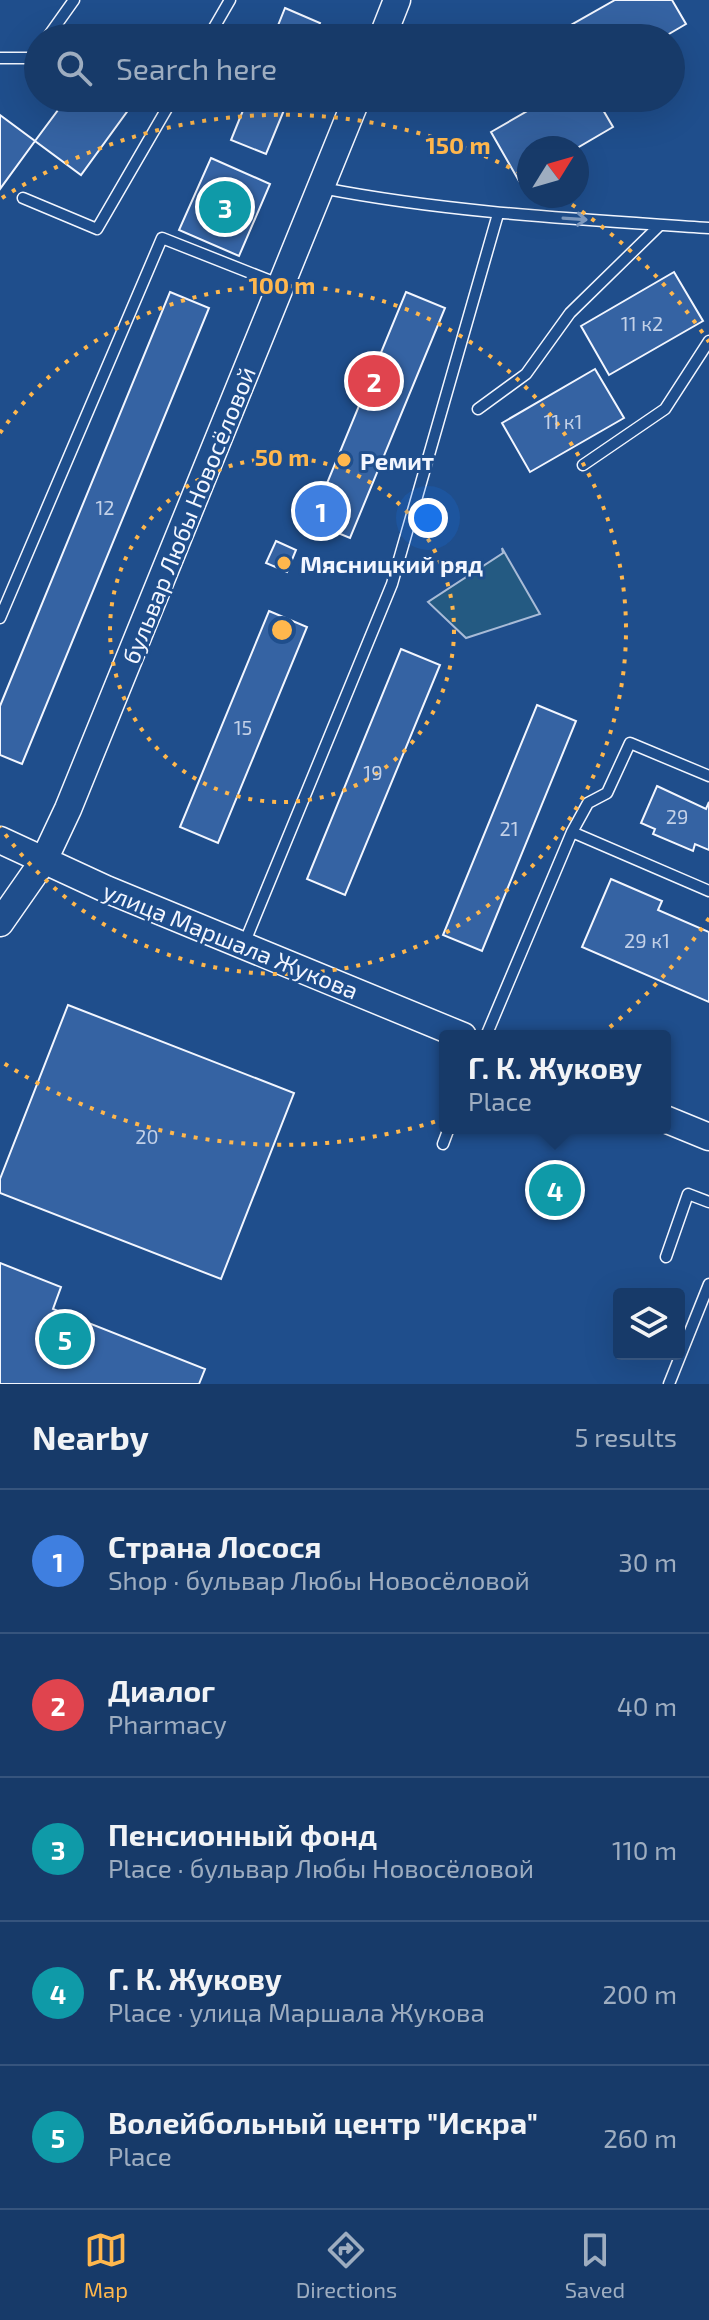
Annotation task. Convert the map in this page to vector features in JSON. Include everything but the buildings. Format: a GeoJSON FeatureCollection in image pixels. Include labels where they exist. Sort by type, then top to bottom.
{"type":"FeatureCollection","features":[{"type":"Feature","properties":{"kind":"street"},"geometry":{"type":"LineString","coordinates":[[388,24],[397,0]]}},
{"type":"Feature","properties":{"kind":"street","name":"бульвар Любы Новосёловой"},"geometry":{"type":"LineString","coordinates":[[0,923],[44,860],[68,809],[351,112]]}},
{"type":"Feature","properties":{"kind":"street","name":"улица Маршала Жукова"},"geometry":{"type":"LineString","coordinates":[[0,840],[243,946],[448,1030]]}},
{"type":"Feature","properties":{"kind":"street"},"geometry":{"type":"LineString","coordinates":[[671,1121],[709,1137]]}},
{"type":"Feature","properties":{"kind":"lane"},"geometry":{"type":"LineString","coordinates":[[57,24],[74,0]]}},
{"type":"Feature","properties":{"kind":"lane"},"geometry":{"type":"LineString","coordinates":[[216,24],[230,0]]}},
{"type":"Feature","properties":{"kind":"lane"},"geometry":{"type":"LineString","coordinates":[[0,58],[24,58]]}},
{"type":"Feature","properties":{"kind":"lane"},"geometry":{"type":"LineString","coordinates":[[23,198],[97,229],[165,112]]}},
{"type":"Feature","properties":{"kind":"lane"},"geometry":{"type":"LineString","coordinates":[[321,188],[400,203],[498,214],[709,228]]}},
{"type":"Feature","properties":{"kind":"lane"},"geometry":{"type":"LineString","coordinates":[[243,946],[392,584],[498,214]]}},
{"type":"Feature","properties":{"kind":"lane"},"geometry":{"type":"LineString","coordinates":[[478,409],[526,374],[570,313],[660,225]]}},
{"type":"Feature","properties":{"kind":"lane"},"geometry":{"type":"LineString","coordinates":[[0,618],[162,238],[282,285]]}},
{"type":"Feature","properties":{"kind":"lane"},"geometry":{"type":"LineString","coordinates":[[583,465],[665,409],[709,341]]}},
{"type":"Feature","properties":{"kind":"lane"},"geometry":{"type":"LineString","coordinates":[[489,1030],[572,832],[588,803],[607,793],[630,743],[709,776]]}},
{"type":"Feature","properties":{"kind":"lane"},"geometry":{"type":"LineString","coordinates":[[572,832],[709,891]]}},
{"type":"Feature","properties":{"kind":"lane"},"geometry":{"type":"LineString","coordinates":[[443,1144],[447,1134]]}},
{"type":"Feature","properties":{"kind":"lane"},"geometry":{"type":"LineString","coordinates":[[666,1257],[688,1194],[709,1202]]}},
{"type":"Feature","properties":{"kind":"lane"},"geometry":{"type":"LineString","coordinates":[[669,1384],[709,1284]]}},
{"type":"Feature","properties":{"kind":"shaded area"},"geometry":{"type":"Polygon","coordinates":[[[502,548],[540,614],[466,638],[428,602],[503,553],[502,548]]]}},
{"type":"Feature","properties":{"kind":"place","name":"Пенсионный фонд"},"geometry":{"type":"Point","coordinates":[225,207]}},
{"type":"Feature","properties":{"kind":"place","name":"Диалог"},"geometry":{"type":"Point","coordinates":[374,381]}},
{"type":"Feature","properties":{"kind":"place","name":"Ремит"},"geometry":{"type":"Point","coordinates":[344,460]}},
{"type":"Feature","properties":{"kind":"place","name":"Страна Лосося"},"geometry":{"type":"Point","coordinates":[321,511]}},
{"type":"Feature","properties":{"kind":"place","name":"Мясницкий ряд"},"geometry":{"type":"Point","coordinates":[284,563]}},
{"type":"Feature","properties":{"kind":"place","name":"Г. К. Жукову"},"geometry":{"type":"Point","coordinates":[555,1190]}},
{"type":"Feature","properties":{"kind":"place","name":"Волейбольный центр \"Искра\""},"geometry":{"type":"Point","coordinates":[65,1339]}}]}
